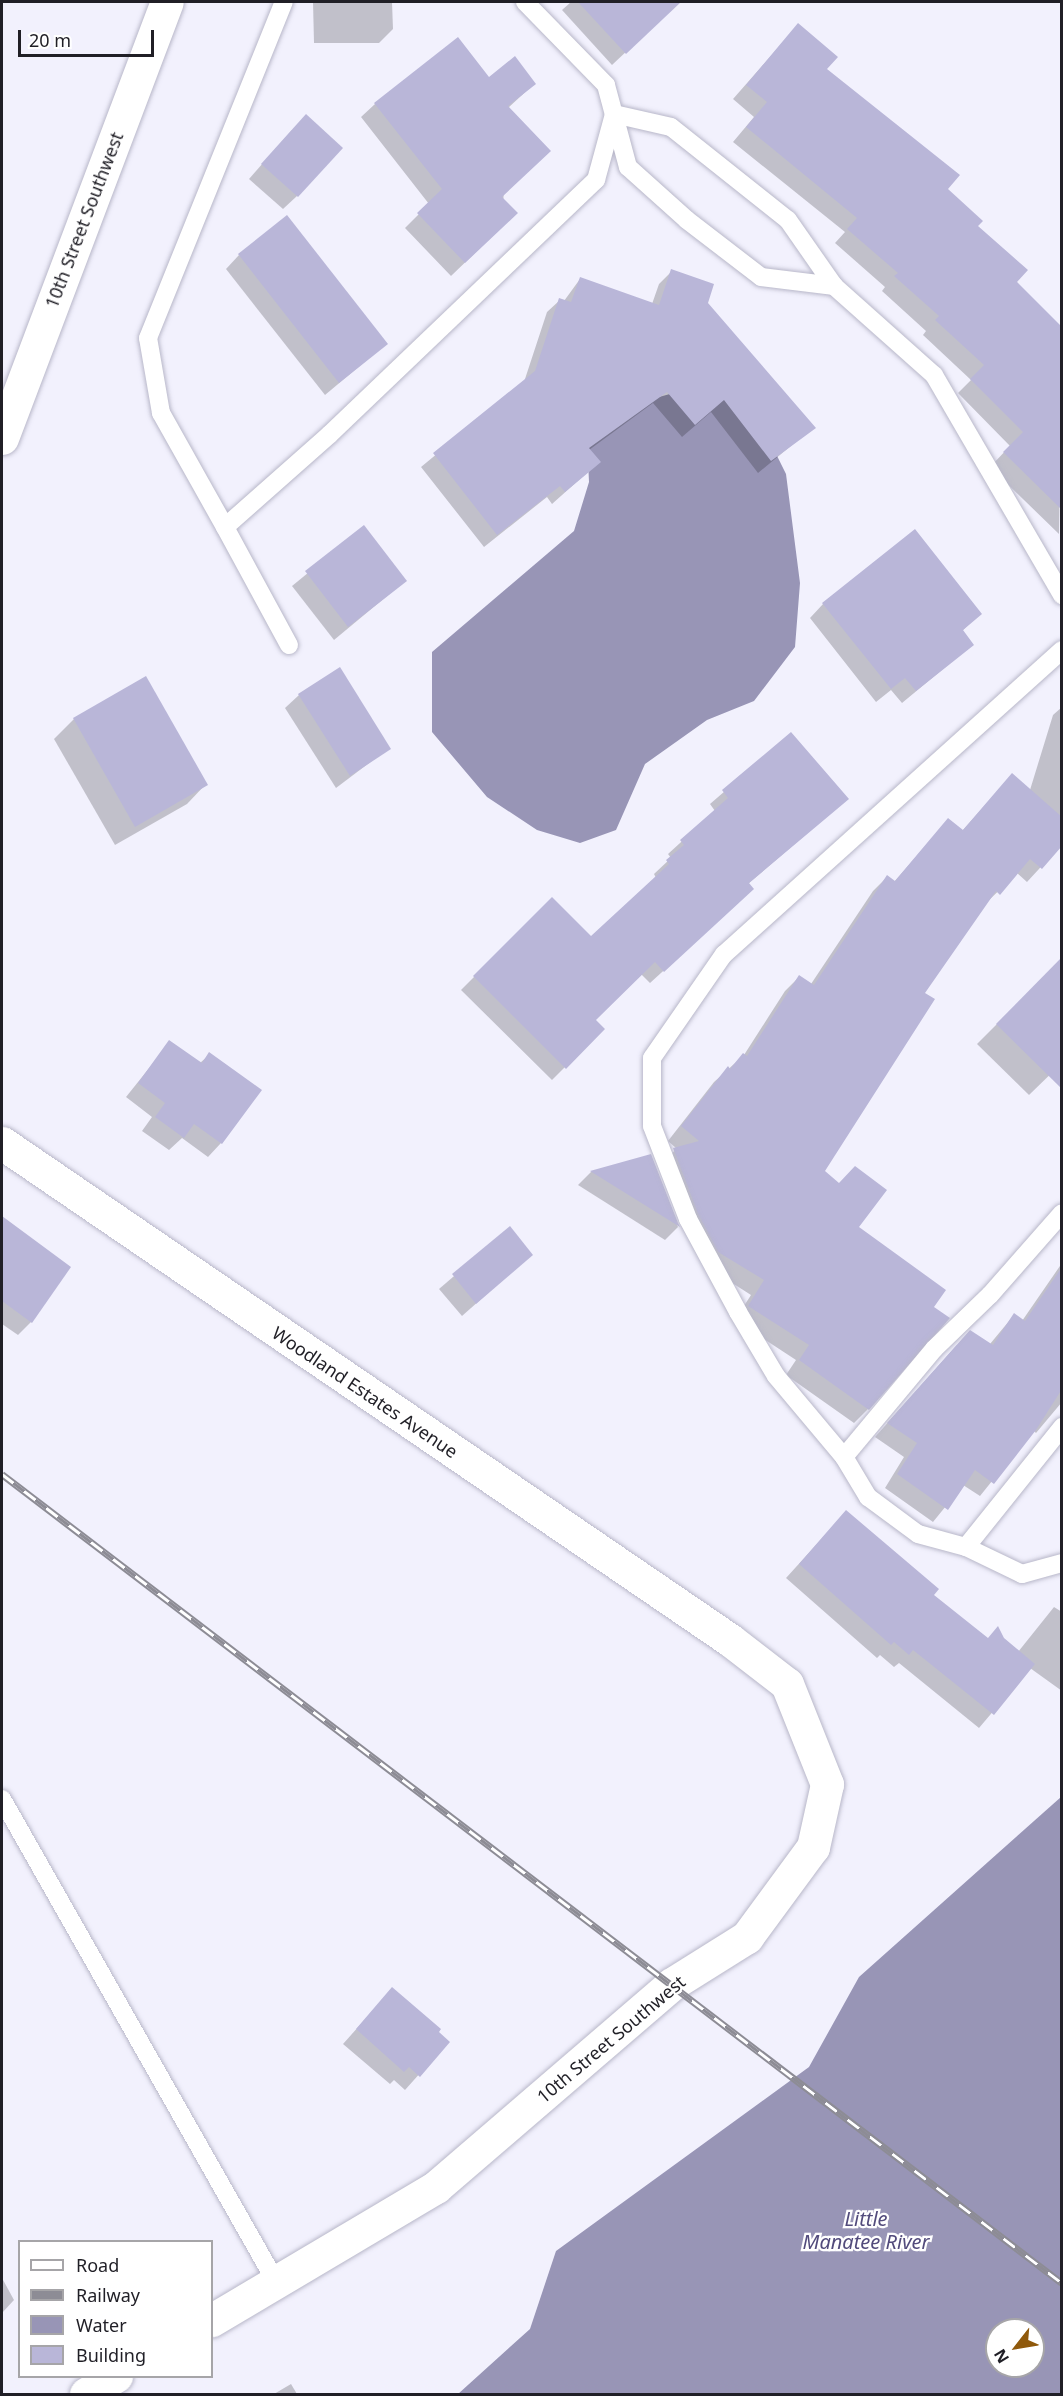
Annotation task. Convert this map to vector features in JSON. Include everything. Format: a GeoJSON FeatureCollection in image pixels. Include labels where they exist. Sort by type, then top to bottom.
{"type":"FeatureCollection","features":[{"type":"Feature","properties":{"kind":"street","name":"10th Street Southwest"},"geometry":{"type":"LineString","coordinates":[[2,438],[167,2]]}},
{"type":"Feature","properties":{"kind":"street","name":"Woodland Estates Avenue"},"geometry":{"type":"LineString","coordinates":[[2,1143],[730,1640]]}},
{"type":"Feature","properties":{"kind":"street","name":"10th Street Southwest"},"geometry":{"type":"LineString","coordinates":[[213,2319],[436,2187],[672,1984],[747,1936],[813,1847],[826,1784],[786,1684],[730,1640]]}},
{"type":"Feature","properties":{"kind":"street"},"geometry":{"type":"LineString","coordinates":[[86,2394],[113,2378]]}},
{"type":"Feature","properties":{"kind":"lane"},"geometry":{"type":"LineString","coordinates":[[284,2],[148,338],[161,413],[289,645]]}},
{"type":"Feature","properties":{"kind":"lane"},"geometry":{"type":"LineString","coordinates":[[525,2],[606,85],[628,167],[687,220],[761,277],[834,286]]}},
{"type":"Feature","properties":{"kind":"lane"},"geometry":{"type":"LineString","coordinates":[[225,527],[339,426],[596,180],[614,114]]}},
{"type":"Feature","properties":{"kind":"lane"},"geometry":{"type":"LineString","coordinates":[[614,114],[671,127],[788,220],[834,286],[934,375],[1062,595]]}},
{"type":"Feature","properties":{"kind":"lane"},"geometry":{"type":"LineString","coordinates":[[1062,650],[724,954],[652,1058],[652,1126],[688,1220],[776,1376],[844,1457],[868,1497],[918,1534],[966,1547],[1022,1574],[1062,1563]]}},
{"type":"Feature","properties":{"kind":"lane"},"geometry":{"type":"LineString","coordinates":[[844,1457],[934,1349],[990,1295],[1062,1213]]}},
{"type":"Feature","properties":{"kind":"lane"},"geometry":{"type":"LineString","coordinates":[[966,1547],[1062,1427]]}},
{"type":"Feature","properties":{"kind":"lane"},"geometry":{"type":"LineString","coordinates":[[2,1799],[276,2282]]}},
{"type":"Feature","properties":{"kind":"water"},"geometry":{"type":"Polygon","coordinates":[[[723,379],[743,387],[786,474],[800,583],[795,647],[754,701],[707,720],[645,764],[616,830],[580,843],[537,830],[487,797],[432,732],[432,652],[574,531],[589,482],[587,439],[606,412],[723,379]]]}},
{"type":"Feature","properties":{"kind":"water","name":"Little Manatee River"},"geometry":{"type":"Polygon","coordinates":[[[1061,1797],[1061,2394],[458,2394],[530,2329],[556,2251],[809,2067],[859,1977],[1061,1797]]]}},
{"type":"Feature","properties":{"kind":"building"},"geometry":{"type":"Polygon","coordinates":[[[578,2],[681,2],[626,54],[578,2]]]}},
{"type":"Feature","properties":{"kind":"building"},"geometry":{"type":"Polygon","coordinates":[[[798,23],[838,57],[827,69],[960,175],[948,189],[983,221],[978,226],[1028,270],[1017,282],[1062,327],[1062,510],[1003,452],[1023,432],[970,379],[984,365],[935,320],[939,316],[894,276],[898,273],[847,229],[857,218],[746,127],[767,102],[746,85],[798,23]]]}},
{"type":"Feature","properties":{"kind":"building"},"geometry":{"type":"Polygon","coordinates":[[[458,37],[489,77],[515,56],[536,84],[508,106],[551,151],[502,197],[518,213],[465,263],[417,213],[442,189],[374,103],[458,37]]]}},
{"type":"Feature","properties":{"kind":"building"},"geometry":{"type":"Polygon","coordinates":[[[306,114],[343,148],[298,197],[261,164],[306,114]]]}},
{"type":"Feature","properties":{"kind":"building"},"geometry":{"type":"Polygon","coordinates":[[[287,215],[388,344],[339,383],[238,254],[287,215]]]}},
{"type":"Feature","properties":{"kind":"building"},"geometry":{"type":"Polygon","coordinates":[[[671,269],[714,284],[708,303],[816,428],[771,461],[724,400],[695,425],[667,392],[589,448],[601,462],[565,492],[560,486],[497,535],[433,453],[535,371],[559,298],[571,302],[580,277],[659,305],[671,269]]]}},
{"type":"Feature","properties":{"kind":"building"},"geometry":{"type":"Polygon","coordinates":[[[364,525],[407,581],[348,627],[305,571],[364,525]]]}},
{"type":"Feature","properties":{"kind":"building"},"geometry":{"type":"Polygon","coordinates":[[[915,529],[982,614],[963,630],[974,645],[916,691],[905,678],[891,689],[822,603],[915,529]]]}},
{"type":"Feature","properties":{"kind":"building"},"geometry":{"type":"Polygon","coordinates":[[[340,667],[391,749],[350,776],[298,694],[340,667]]]}},
{"type":"Feature","properties":{"kind":"building"},"geometry":{"type":"Polygon","coordinates":[[[146,676],[208,785],[135,827],[73,718],[146,676]]]}},
{"type":"Feature","properties":{"kind":"building"},"geometry":{"type":"Polygon","coordinates":[[[791,732],[849,799],[749,883],[754,889],[664,972],[655,962],[596,1020],[605,1029],[566,1069],[473,976],[552,897],[591,936],[669,864],[666,860],[684,845],[680,840],[728,798],[722,790],[791,732]]]}},
{"type":"Feature","properties":{"kind":"building"},"geometry":{"type":"Polygon","coordinates":[[[1012,773],[1062,817],[1062,846],[1042,869],[1030,859],[1000,895],[996,891],[925,993],[935,999],[825,1171],[839,1183],[855,1166],[887,1190],[859,1227],[946,1290],[934,1307],[950,1318],[869,1410],[799,1360],[809,1345],[748,1306],[764,1280],[718,1252],[698,1214],[673,1148],[699,1141],[681,1126],[728,1066],[730,1069],[743,1053],[747,1056],[799,975],[814,985],[887,875],[895,881],[948,818],[963,830],[1012,773]]]}},
{"type":"Feature","properties":{"kind":"building"},"geometry":{"type":"Polygon","coordinates":[[[1062,957],[1062,1089],[996,1024],[1062,957]]]}},
{"type":"Feature","properties":{"kind":"building"},"geometry":{"type":"Polygon","coordinates":[[[169,1040],[202,1063],[209,1052],[262,1090],[222,1144],[194,1124],[184,1138],[155,1117],[165,1103],[138,1083],[169,1040]]]}},
{"type":"Feature","properties":{"kind":"building"},"geometry":{"type":"Polygon","coordinates":[[[651,1154],[678,1223],[680,1227],[590,1171],[651,1154]]]}},
{"type":"Feature","properties":{"kind":"building"},"geometry":{"type":"Polygon","coordinates":[[[2,1216],[71,1267],[32,1323],[2,1301],[2,1216]]]}},
{"type":"Feature","properties":{"kind":"building"},"geometry":{"type":"Polygon","coordinates":[[[510,1226],[533,1255],[476,1304],[452,1274],[510,1226]]]}},
{"type":"Feature","properties":{"kind":"building"},"geometry":{"type":"Polygon","coordinates":[[[1062,1267],[1062,1389],[1036,1430],[994,1484],[975,1470],[948,1510],[897,1474],[917,1443],[887,1423],[970,1330],[993,1345],[1014,1313],[1025,1321],[1062,1267]]]}},
{"type":"Feature","properties":{"kind":"building"},"geometry":{"type":"Polygon","coordinates":[[[846,1510],[939,1589],[934,1595],[988,1638],[998,1626],[1004,1638],[1035,1664],[994,1715],[913,1650],[909,1655],[894,1642],[891,1645],[799,1564],[846,1510]]]}},
{"type":"Feature","properties":{"kind":"building"},"geometry":{"type":"Polygon","coordinates":[[[392,1987],[441,2029],[439,2032],[450,2042],[420,2077],[409,2067],[404,2072],[356,2029],[392,1987]]]}},
{"type":"Feature","properties":{"kind":"railway"},"geometry":{"type":"LineString","coordinates":[[2,1474],[1062,2283]]}}]}
